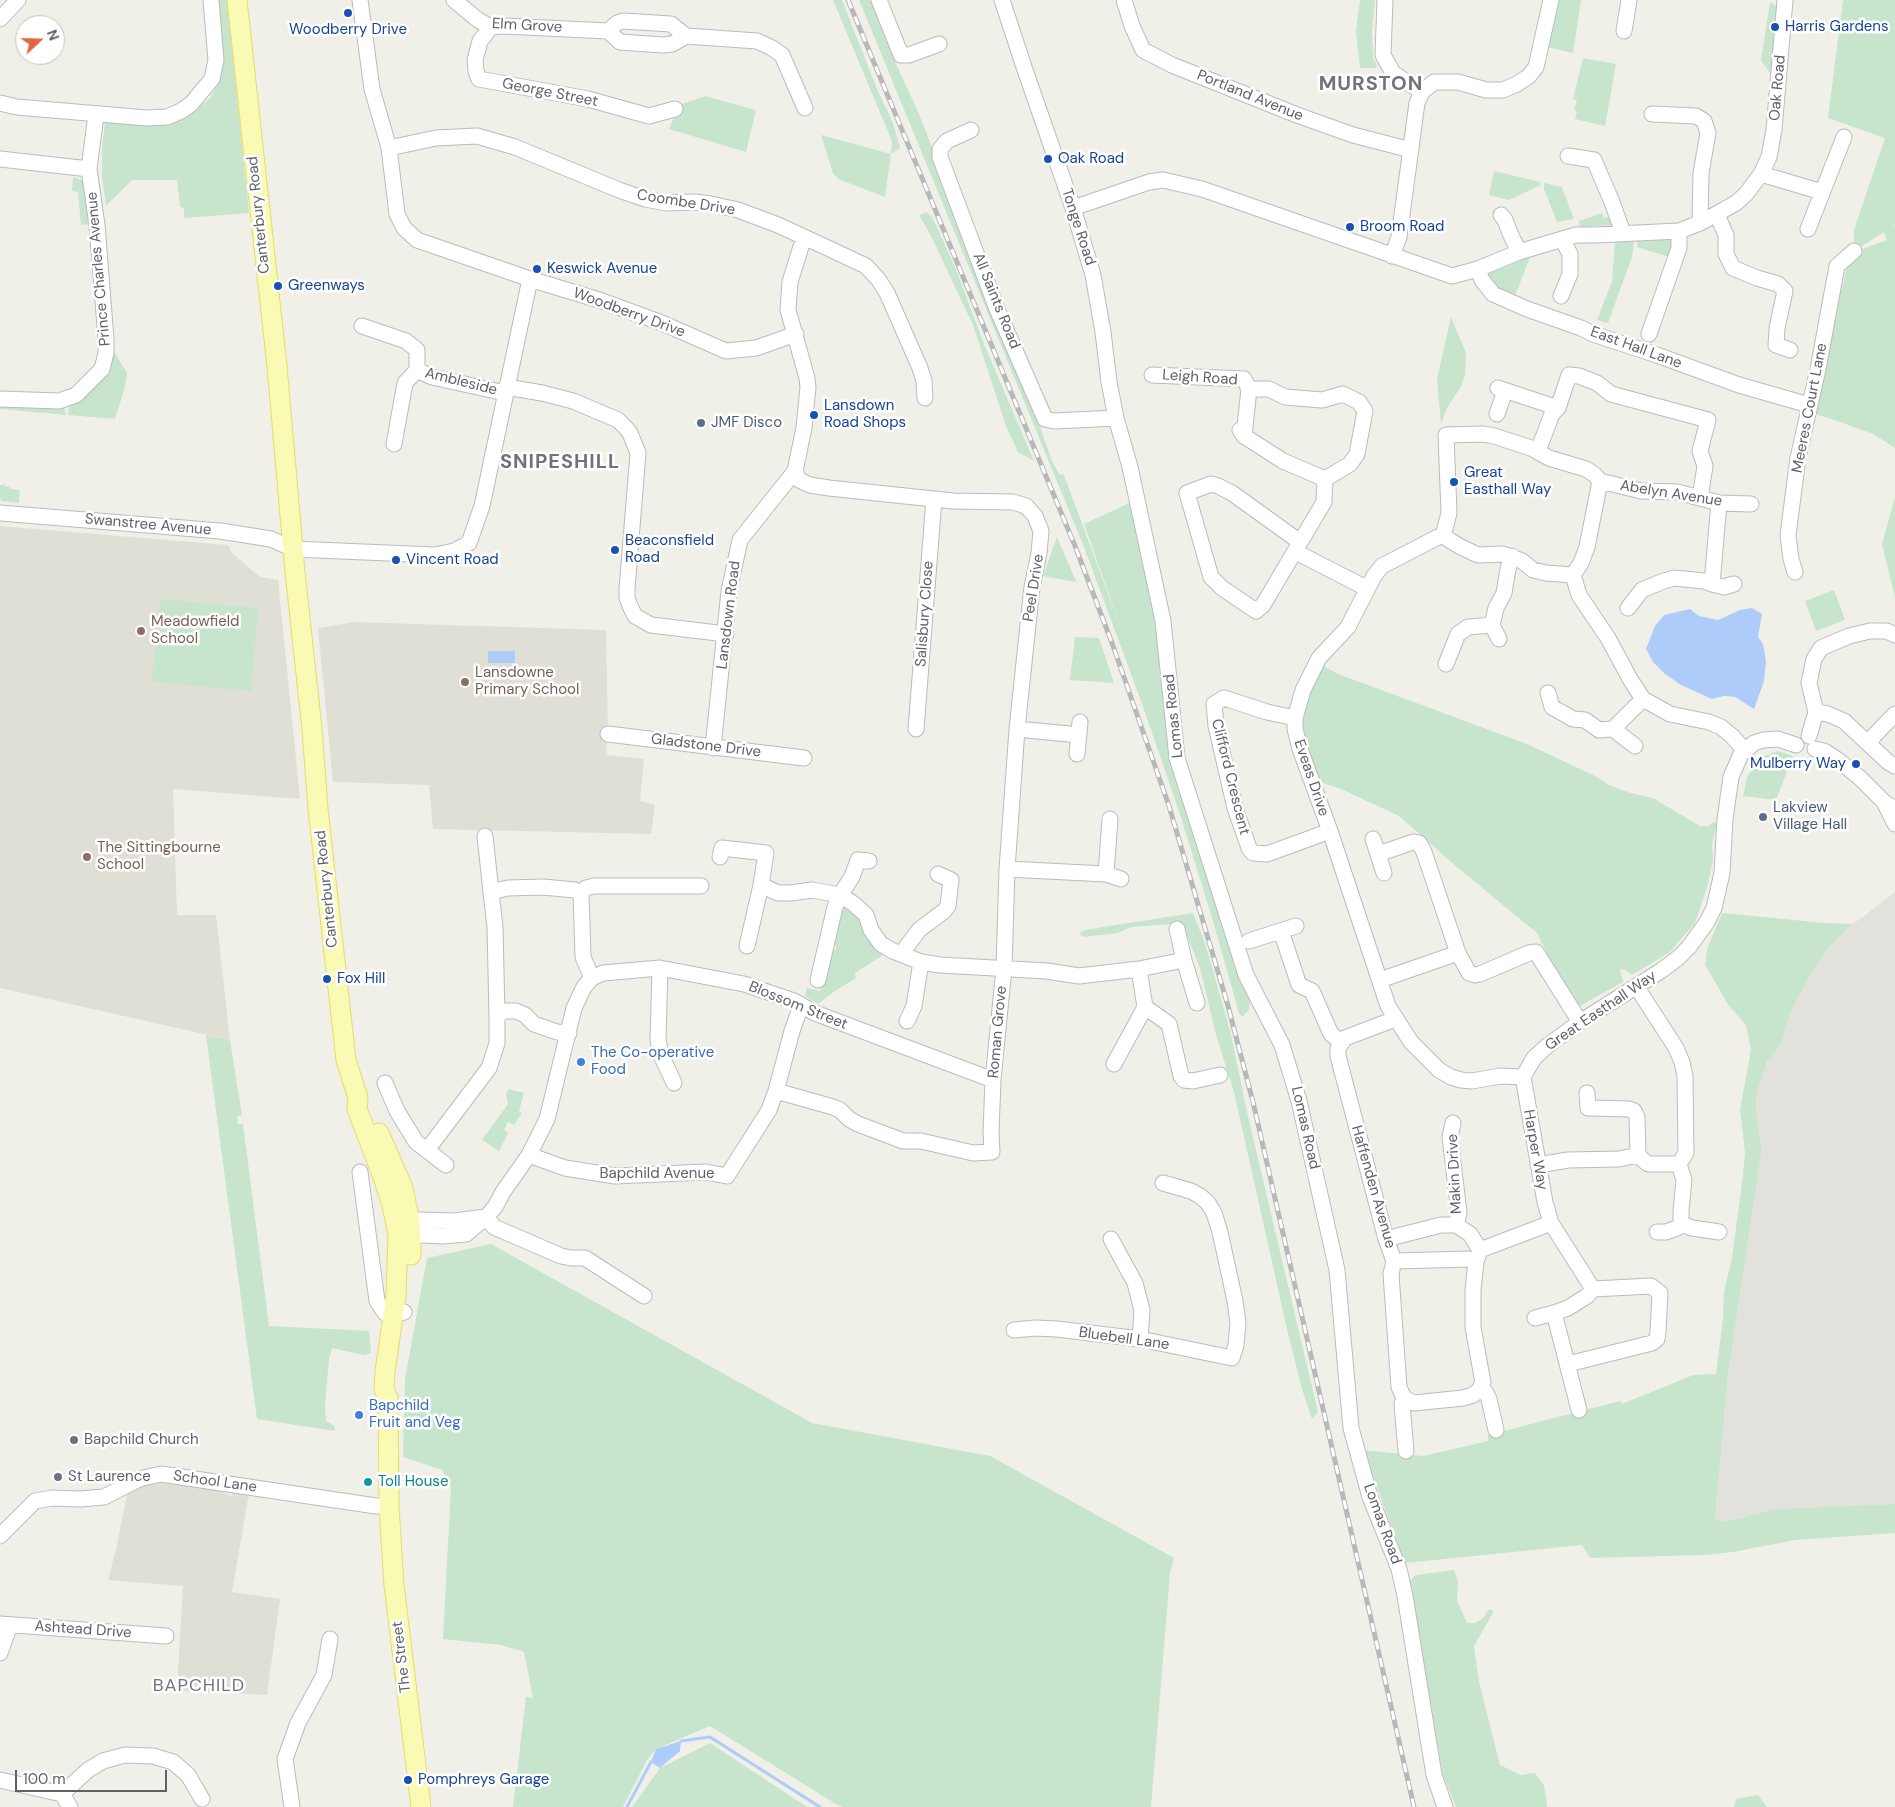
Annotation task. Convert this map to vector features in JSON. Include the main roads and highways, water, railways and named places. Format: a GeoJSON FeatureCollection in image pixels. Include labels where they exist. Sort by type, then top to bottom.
{"type":"FeatureCollection","features":[{"type":"Feature","properties":{"kind":"main road","name":"Canterbury Road"},"geometry":{"type":"LineString","coordinates":[[237,0],[277,366],[318,808],[346,1060],[358,1098],[357,1109],[404,1228],[397,1284],[398,1313],[392,1390],[388,1398],[389,1506]]}},
{"type":"Feature","properties":{"kind":"main road","name":"The Street"},"geometry":{"type":"LineString","coordinates":[[389,1506],[394,1585],[421,1807]]}},
{"type":"Feature","properties":{"kind":"water"},"geometry":{"type":"Polygon","coordinates":[[[1752,608],[1762,614],[1758,637],[1763,644],[1766,661],[1764,681],[1754,709],[1735,697],[1724,696],[1712,699],[1681,685],[1665,674],[1653,662],[1646,649],[1655,626],[1664,615],[1690,609],[1699,616],[1718,620],[1740,610],[1752,608]]]}},
{"type":"Feature","properties":{"kind":"water"},"geometry":{"type":"Polygon","coordinates":[[[488,651],[515,651],[515,663],[488,663],[488,651]]]}},
{"type":"Feature","properties":{"kind":"water"},"geometry":{"type":"Polygon","coordinates":[[[681,1741],[680,1751],[660,1768],[651,1762],[656,1749],[681,1741]]]}},
{"type":"Feature","properties":{"kind":"waterway"},"geometry":{"type":"LineString","coordinates":[[681,1741],[710,1737],[820,1807]]}},
{"type":"Feature","properties":{"kind":"waterway"},"geometry":{"type":"LineString","coordinates":[[627,1807],[651,1762]]}},
{"type":"Feature","properties":{"kind":"railway"},"geometry":{"type":"LineString","coordinates":[[848,0],[1075,546],[1112,643],[1169,806],[1228,1006],[1253,1102],[1414,1807]]}},
{"type":"Feature","properties":{"kind":"place","name":"Woodberry Drive"},"geometry":{"type":"Point","coordinates":[348,13]}},
{"type":"Feature","properties":{"kind":"place","name":"Harris Gardens"},"geometry":{"type":"Point","coordinates":[1775,27]}},
{"type":"Feature","properties":{"kind":"place","name":"Oak Road"},"geometry":{"type":"Point","coordinates":[1048,159]}},
{"type":"Feature","properties":{"kind":"place","name":"Broom Road"},"geometry":{"type":"Point","coordinates":[1350,227]}},
{"type":"Feature","properties":{"kind":"place","name":"Keswick Avenue"},"geometry":{"type":"Point","coordinates":[537,269]}},
{"type":"Feature","properties":{"kind":"place","name":"Greenways"},"geometry":{"type":"Point","coordinates":[278,286]}},
{"type":"Feature","properties":{"kind":"place","name":"Lansdown Road Shops"},"geometry":{"type":"Point","coordinates":[814,415]}},
{"type":"Feature","properties":{"kind":"place","name":"JMF Disco"},"geometry":{"type":"Point","coordinates":[701,423]}},
{"type":"Feature","properties":{"kind":"place","name":"Great Easthall Way"},"geometry":{"type":"Point","coordinates":[1454,482]}},
{"type":"Feature","properties":{"kind":"place","name":"Beaconsfield Road"},"geometry":{"type":"Point","coordinates":[615,550]}},
{"type":"Feature","properties":{"kind":"place","name":"Vincent Road"},"geometry":{"type":"Point","coordinates":[396,560]}},
{"type":"Feature","properties":{"kind":"place","name":"Meadowfield School"},"geometry":{"type":"Point","coordinates":[141,631]}},
{"type":"Feature","properties":{"kind":"place","name":"Lansdowne Primary School"},"geometry":{"type":"Point","coordinates":[465,682]}},
{"type":"Feature","properties":{"kind":"place","name":"Mulberry Way"},"geometry":{"type":"Point","coordinates":[1856,764]}},
{"type":"Feature","properties":{"kind":"place","name":"Lakview Village Hall"},"geometry":{"type":"Point","coordinates":[1763,817]}},
{"type":"Feature","properties":{"kind":"place","name":"The Sittingbourne School"},"geometry":{"type":"Point","coordinates":[87,857]}},
{"type":"Feature","properties":{"kind":"place","name":"Fox Hill"},"geometry":{"type":"Point","coordinates":[327,979]}},
{"type":"Feature","properties":{"kind":"place","name":"The Co-operative Food"},"geometry":{"type":"Point","coordinates":[581,1062]}},
{"type":"Feature","properties":{"kind":"place","name":"Bapchild Fruit and Veg"},"geometry":{"type":"Point","coordinates":[359,1415]}},
{"type":"Feature","properties":{"kind":"place","name":"Bapchild Church"},"geometry":{"type":"Point","coordinates":[74,1440]}},
{"type":"Feature","properties":{"kind":"place","name":"St Laurence"},"geometry":{"type":"Point","coordinates":[58,1477]}},
{"type":"Feature","properties":{"kind":"place","name":"Toll House"},"geometry":{"type":"Point","coordinates":[368,1482]}},
{"type":"Feature","properties":{"kind":"place","name":"Pomphreys Garage"},"geometry":{"type":"Point","coordinates":[408,1780]}},
{"type":"Feature","properties":{"kind":"district","name":"MURSTON"},"geometry":{"type":"Point","coordinates":[1371,85]}},
{"type":"Feature","properties":{"kind":"district","name":"SNIPESHILL"},"geometry":{"type":"Point","coordinates":[560,463]}},
{"type":"Feature","properties":{"kind":"district","name":"BAPCHILD"},"geometry":{"type":"Point","coordinates":[199,1686]}}]}
